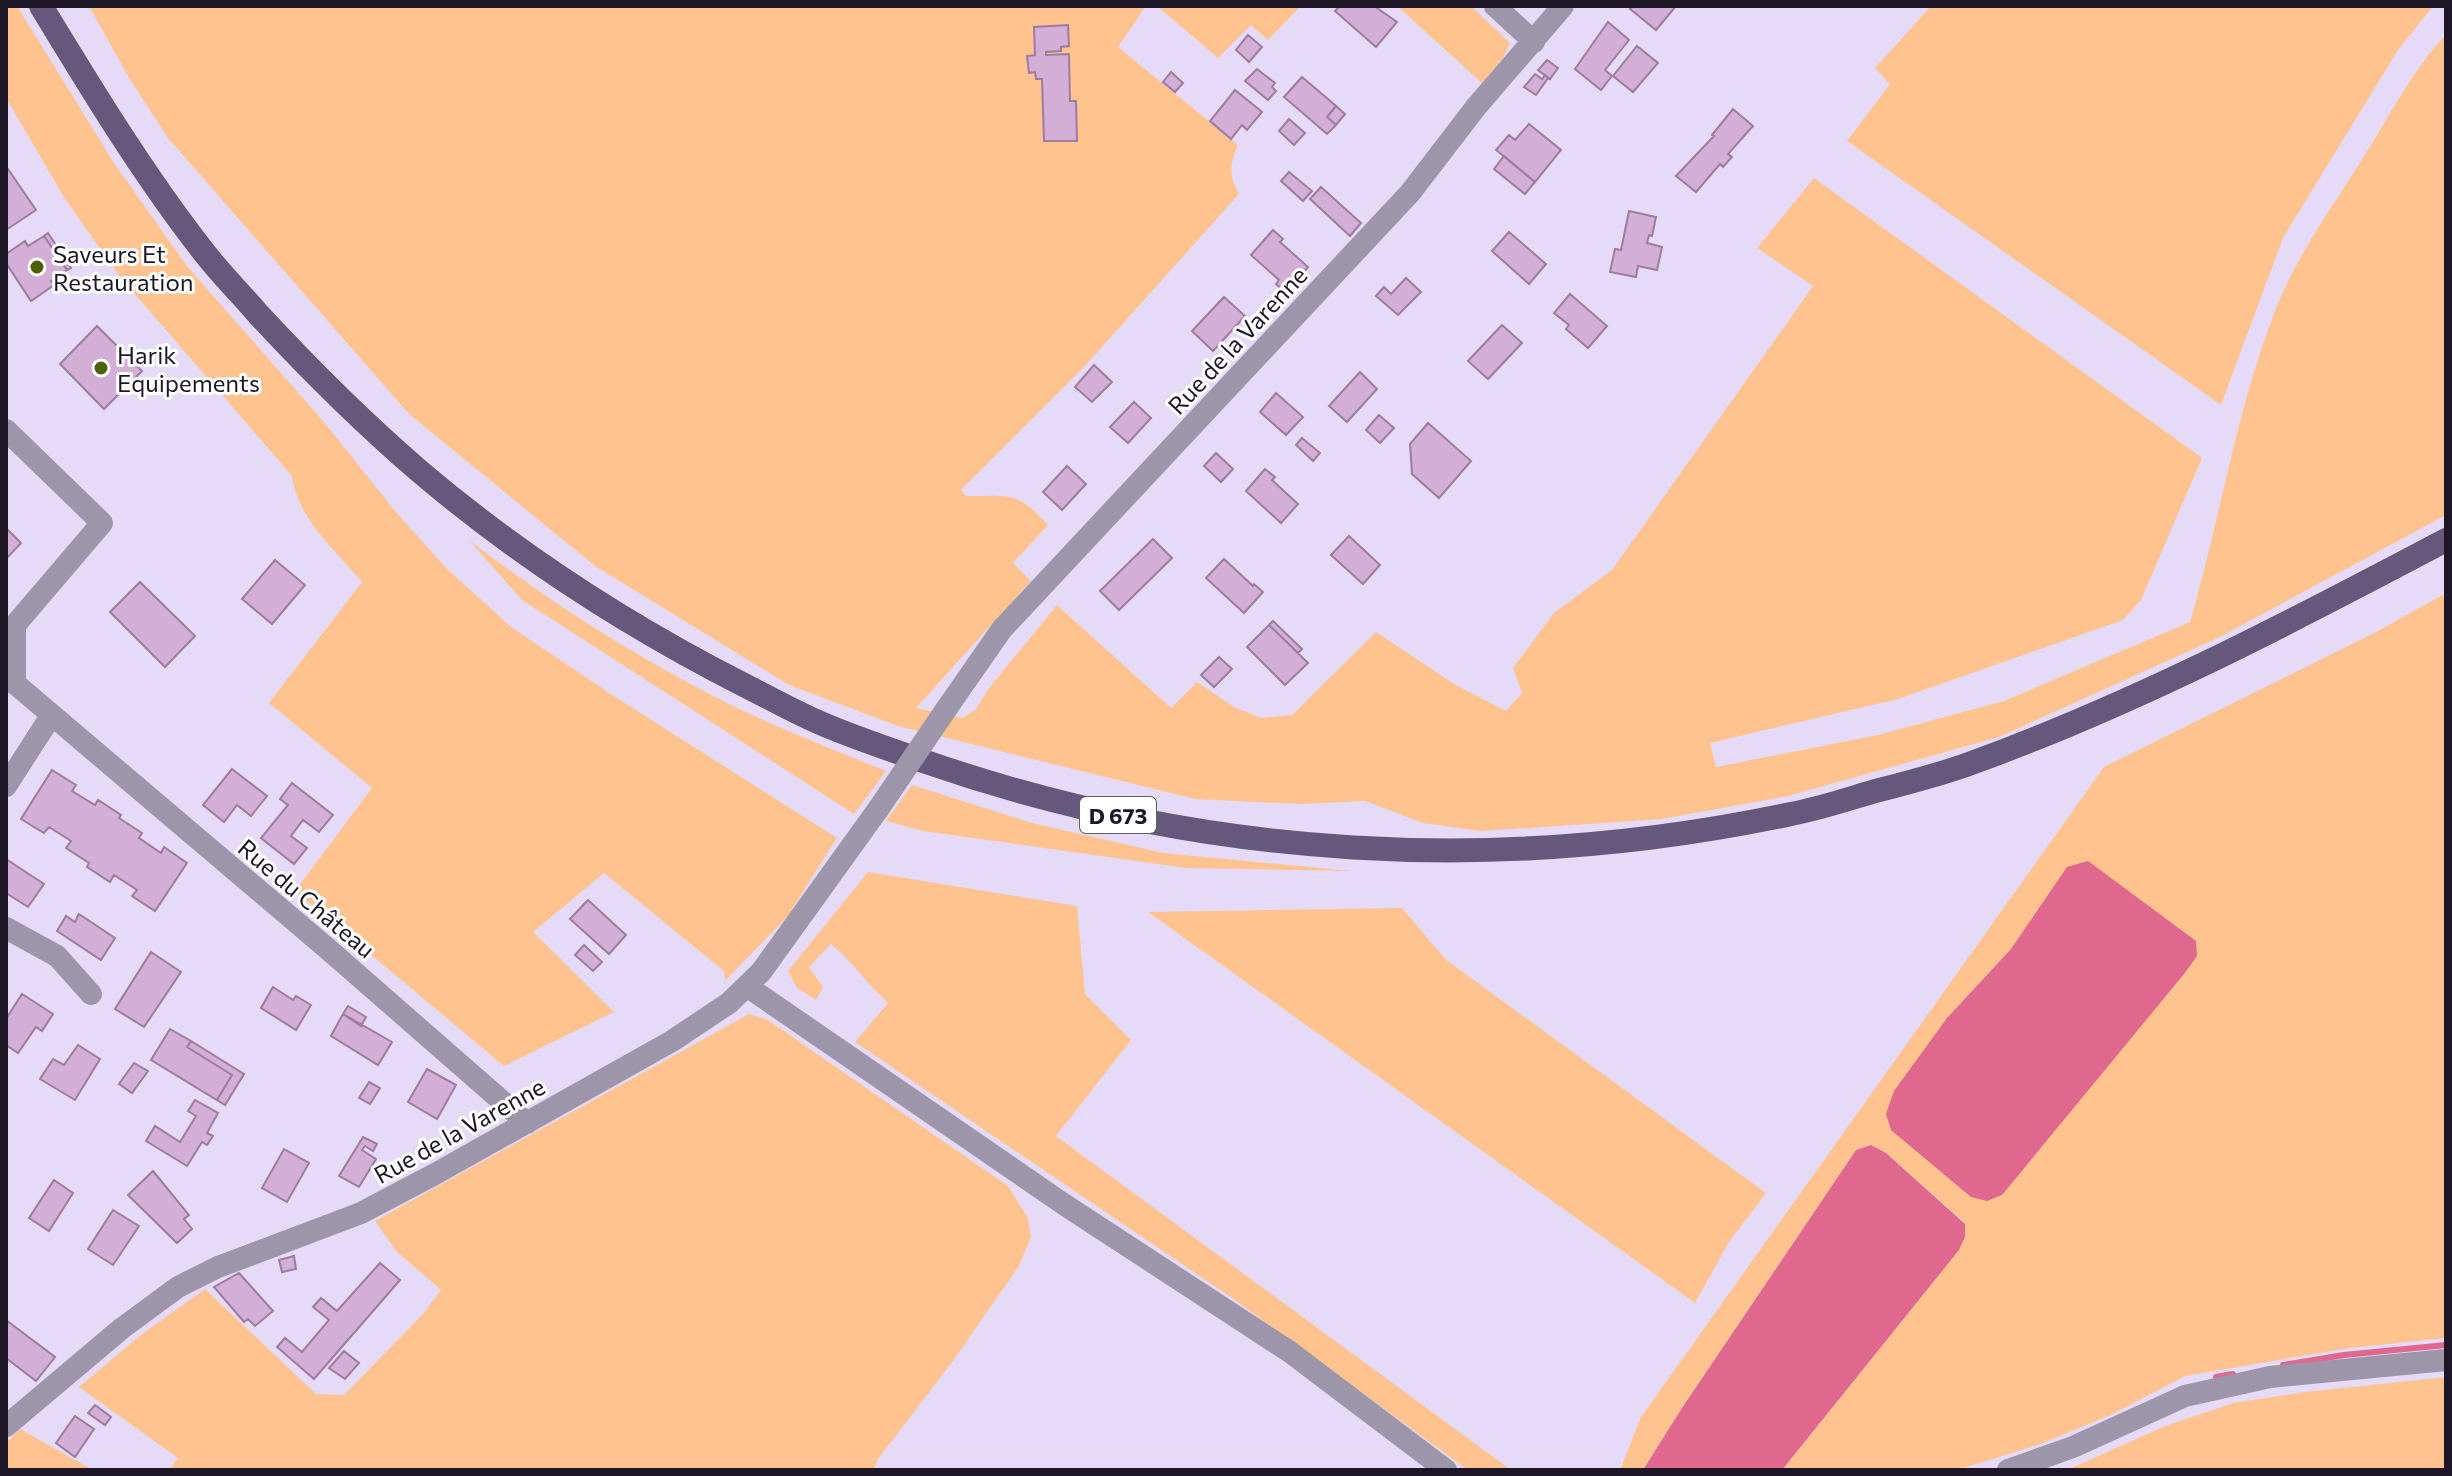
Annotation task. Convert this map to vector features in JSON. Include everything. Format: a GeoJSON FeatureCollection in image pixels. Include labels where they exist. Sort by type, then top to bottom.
{"type":"FeatureCollection","features":[{"type":"Feature","properties":{"kind":"main road","name":"D 673"},"geometry":{"type":"LineString","coordinates":[[41,6],[100,104],[205,254],[305,366],[360,420],[490,528],[560,579],[667,646],[819,723],[998,787],[1142,821],[1314,845],[1386,851],[1481,852],[1598,845],[1713,829],[1797,813],[1959,768],[2083,720],[2257,640],[2446,540]]}},
{"type":"Feature","properties":{"kind":"street"},"geometry":{"type":"LineString","coordinates":[[1495,6],[1534,42]]}},
{"type":"Feature","properties":{"kind":"street","name":"Rue de la Varenne"},"geometry":{"type":"LineString","coordinates":[[6,1426],[121,1329],[178,1287],[218,1267],[361,1213],[672,1041],[748,987],[879,808],[1002,629],[1410,193],[1476,107],[1563,6]]}},
{"type":"Feature","properties":{"kind":"street"},"geometry":{"type":"LineString","coordinates":[[6,430],[102,523],[15,625],[11,680]]}},
{"type":"Feature","properties":{"kind":"street","name":"Rue du Château"},"geometry":{"type":"LineString","coordinates":[[11,680],[527,1123]]}},
{"type":"Feature","properties":{"kind":"street"},"geometry":{"type":"LineString","coordinates":[[6,786],[51,716]]}},
{"type":"Feature","properties":{"kind":"street"},"geometry":{"type":"LineString","coordinates":[[6,928],[57,956],[91,994]]}},
{"type":"Feature","properties":{"kind":"street"},"geometry":{"type":"LineString","coordinates":[[748,987],[1065,1205],[1290,1352],[1446,1470]]}},
{"type":"Feature","properties":{"kind":"street"},"geometry":{"type":"LineString","coordinates":[[2008,1470],[2073,1447],[2185,1396],[2270,1377],[2446,1360]]}},
{"type":"Feature","properties":{"kind":"shaded area"},"geometry":{"type":"Polygon","coordinates":[[[6,6],[17,6],[114,163],[187,266],[447,569],[511,627],[837,838],[787,917],[725,981],[724,971],[604,873],[533,932],[614,1012],[504,1066],[295,891],[372,788],[269,703],[362,582],[309,520],[295,491],[292,476],[121,278],[65,199],[6,98],[6,6]]]}},
{"type":"Feature","properties":{"kind":"shaded area"},"geometry":{"type":"Polygon","coordinates":[[[89,6],[1146,6],[1118,47],[1238,145],[1231,170],[1239,194],[1084,367],[961,490],[966,496],[1003,496],[1020,501],[1048,525],[1013,563],[1031,581],[916,708],[963,718],[976,709],[989,688],[1057,605],[1171,708],[1197,682],[1234,707],[1261,718],[1292,715],[1376,632],[1454,684],[1506,711],[1522,693],[1513,668],[1554,613],[1612,570],[1813,286],[1757,248],[1814,178],[2202,458],[2141,600],[2123,620],[1898,699],[1710,743],[1716,767],[1878,735],[2004,701],[2190,622],[2252,380],[2279,301],[2309,243],[2404,90],[2446,35],[2446,515],[2220,637],[1999,737],[1788,796],[1662,819],[1481,831],[1423,823],[1365,801],[1301,804],[1195,799],[898,726],[789,685],[595,566],[409,414],[168,138],[129,78],[89,6]]]}},
{"type":"Feature","properties":{"kind":"shaded area"},"geometry":{"type":"Polygon","coordinates":[[[1157,6],[1301,6],[1268,40],[1251,25],[1218,58],[1157,6]]]}},
{"type":"Feature","properties":{"kind":"shaded area"},"geometry":{"type":"Polygon","coordinates":[[[1397,6],[1471,6],[1510,43],[1503,58],[1482,83],[1397,6]]]}},
{"type":"Feature","properties":{"kind":"shaded area"},"geometry":{"type":"Polygon","coordinates":[[[1931,6],[2433,6],[2398,50],[2283,238],[2221,405],[1847,141],[1890,84],[1875,68],[1931,6]]]}},
{"type":"Feature","properties":{"kind":"shaded area"},"geometry":{"type":"Polygon","coordinates":[[[469,540],[564,608],[664,670],[752,715],[886,771],[854,814],[522,600],[469,540]]]}},
{"type":"Feature","properties":{"kind":"shaded area"},"geometry":{"type":"Polygon","coordinates":[[[2446,593],[2446,1338],[2350,1348],[2185,1376],[2113,1414],[2038,1445],[1957,1470],[1782,1470],[1959,1250],[1965,1237],[1965,1223],[1886,1153],[1871,1145],[1856,1150],[1643,1470],[1620,1470],[1641,1417],[2104,767],[2378,631],[2446,593]],[[2011,949],[1947,1018],[1886,1114],[2011,949]]]}},
{"type":"Feature","properties":{"kind":"shaded area"},"geometry":{"type":"Polygon","coordinates":[[[912,785],[1032,823],[1163,853],[1352,871],[1186,868],[923,831],[886,821],[912,785]]]}},
{"type":"Feature","properties":{"kind":"shaded area"},"geometry":{"type":"Polygon","coordinates":[[[2088,861],[2196,941],[2197,956],[2002,1195],[1987,1201],[1971,1197],[1891,1130],[1886,1114],[1894,1091],[1947,1018],[2011,949],[2067,867],[2088,861]]]}},
{"type":"Feature","properties":{"kind":"shaded area"},"geometry":{"type":"Polygon","coordinates":[[[868,872],[1077,906],[1085,994],[1131,1040],[1056,1136],[1511,1470],[1468,1470],[1235,1300],[855,1042],[888,1003],[846,958],[831,944],[809,967],[823,987],[816,1000],[797,988],[788,971],[868,872]]]}},
{"type":"Feature","properties":{"kind":"shaded area"},"geometry":{"type":"Polygon","coordinates":[[[1402,908],[1445,959],[1766,1193],[1729,1242],[1695,1303],[1148,912],[1402,908]]]}},
{"type":"Feature","properties":{"kind":"shaded area"},"geometry":{"type":"Polygon","coordinates":[[[749,1014],[768,1020],[1008,1186],[1028,1218],[1031,1237],[1019,1266],[953,1361],[878,1459],[874,1470],[169,1470],[178,1458],[79,1387],[142,1334],[205,1289],[316,1394],[344,1395],[423,1314],[441,1290],[397,1252],[375,1221],[749,1014]]]}},
{"type":"Feature","properties":{"kind":"shaded area"},"geometry":{"type":"Polygon","coordinates":[[[1871,1145],[1886,1153],[1965,1224],[1965,1237],[1959,1250],[1782,1470],[1643,1470],[1856,1150],[1871,1145]]]}},
{"type":"Feature","properties":{"kind":"shaded area"},"geometry":{"type":"Polygon","coordinates":[[[2446,1377],[2446,1470],[2067,1470],[2165,1426],[2233,1403],[2446,1377]]]}},
{"type":"Feature","properties":{"kind":"shaded area"},"geometry":{"type":"Polygon","coordinates":[[[20,1429],[93,1470],[6,1470],[6,1443],[20,1429]]]}},
{"type":"Feature","properties":{"kind":"building"},"geometry":{"type":"Polygon","coordinates":[[[1340,6],[1374,6],[1397,22],[1376,47],[1335,11],[1340,6]]]}},
{"type":"Feature","properties":{"kind":"building"},"geometry":{"type":"Polygon","coordinates":[[[1633,6],[1676,6],[1656,30],[1630,9],[1633,6]]]}},
{"type":"Feature","properties":{"kind":"building"},"geometry":{"type":"Polygon","coordinates":[[[1608,22],[1629,40],[1605,70],[1612,76],[1601,90],[1575,69],[1608,22]]]}},
{"type":"Feature","properties":{"kind":"building"},"geometry":{"type":"Polygon","coordinates":[[[1068,25],[1069,46],[1061,47],[1061,51],[1046,52],[1046,55],[1069,54],[1070,101],[1076,101],[1077,141],[1044,141],[1042,79],[1036,79],[1035,72],[1029,73],[1027,56],[1035,55],[1034,27],[1068,25]]]}},
{"type":"Feature","properties":{"kind":"building"},"geometry":{"type":"Polygon","coordinates":[[[1248,35],[1262,47],[1249,62],[1236,50],[1248,35]]]}},
{"type":"Feature","properties":{"kind":"building"},"geometry":{"type":"Polygon","coordinates":[[[1637,46],[1658,63],[1633,92],[1613,76],[1637,46]]]}},
{"type":"Feature","properties":{"kind":"building"},"geometry":{"type":"Polygon","coordinates":[[[1547,60],[1558,68],[1550,79],[1538,70],[1547,60]]]}},
{"type":"Feature","properties":{"kind":"building"},"geometry":{"type":"Polygon","coordinates":[[[1257,69],[1275,83],[1272,87],[1276,91],[1268,100],[1245,81],[1257,69]]]}},
{"type":"Feature","properties":{"kind":"building"},"geometry":{"type":"Polygon","coordinates":[[[1171,72],[1183,83],[1175,92],[1163,82],[1171,72]]]}},
{"type":"Feature","properties":{"kind":"building"},"geometry":{"type":"Polygon","coordinates":[[[1535,74],[1542,79],[1545,75],[1548,78],[1536,95],[1524,87],[1535,74]]]}},
{"type":"Feature","properties":{"kind":"building"},"geometry":{"type":"Polygon","coordinates":[[[1302,77],[1336,106],[1327,117],[1336,125],[1327,134],[1284,97],[1302,77]]]}},
{"type":"Feature","properties":{"kind":"building"},"geometry":{"type":"Polygon","coordinates":[[[1235,90],[1262,112],[1247,130],[1242,125],[1231,139],[1210,121],[1235,90]]]}},
{"type":"Feature","properties":{"kind":"building"},"geometry":{"type":"Polygon","coordinates":[[[1336,106],[1345,114],[1336,125],[1327,117],[1336,106]]]}},
{"type":"Feature","properties":{"kind":"building"},"geometry":{"type":"Polygon","coordinates":[[[1733,109],[1753,126],[1728,154],[1732,157],[1723,167],[1720,164],[1696,192],[1676,176],[1714,136],[1733,109]]]}},
{"type":"Feature","properties":{"kind":"building"},"geometry":{"type":"Polygon","coordinates":[[[1289,119],[1305,133],[1294,145],[1279,131],[1289,119]]]}},
{"type":"Feature","properties":{"kind":"building"},"geometry":{"type":"Polygon","coordinates":[[[1529,124],[1561,150],[1535,182],[1496,150],[1509,135],[1515,140],[1529,124]]]}},
{"type":"Feature","properties":{"kind":"building"},"geometry":{"type":"Polygon","coordinates":[[[1504,156],[1535,182],[1525,194],[1494,169],[1504,156]]]}},
{"type":"Feature","properties":{"kind":"building"},"geometry":{"type":"Polygon","coordinates":[[[6,170],[36,210],[6,230],[6,170]]]}},
{"type":"Feature","properties":{"kind":"building"},"geometry":{"type":"Polygon","coordinates":[[[1289,172],[1312,191],[1303,201],[1281,181],[1289,172]]]}},
{"type":"Feature","properties":{"kind":"building"},"geometry":{"type":"Polygon","coordinates":[[[1321,187],[1361,223],[1350,236],[1310,199],[1321,187]]]}},
{"type":"Feature","properties":{"kind":"building"},"geometry":{"type":"Polygon","coordinates":[[[1629,211],[1656,217],[1652,236],[1649,235],[1647,243],[1662,247],[1657,270],[1638,266],[1636,277],[1610,272],[1615,249],[1621,250],[1629,211]]]}},
{"type":"Feature","properties":{"kind":"building"},"geometry":{"type":"Polygon","coordinates":[[[1273,230],[1283,239],[1280,242],[1308,267],[1286,293],[1276,284],[1279,280],[1251,255],[1273,230]]]}},
{"type":"Feature","properties":{"kind":"building"},"geometry":{"type":"Polygon","coordinates":[[[1509,232],[1546,264],[1529,284],[1492,251],[1509,232]]]}},
{"type":"Feature","properties":{"kind":"building"},"geometry":{"type":"Polygon","coordinates":[[[48,233],[71,268],[67,270],[44,236],[48,233]]]}},
{"type":"Feature","properties":{"kind":"building","name":"Saveurs Et Restauration"},"geometry":{"type":"Polygon","coordinates":[[[44,236],[67,270],[51,281],[54,285],[31,301],[6,263],[6,254],[25,241],[28,246],[44,236]]]}},
{"type":"Feature","properties":{"kind":"building"},"geometry":{"type":"Polygon","coordinates":[[[1406,278],[1421,292],[1398,315],[1376,296],[1384,287],[1391,294],[1406,278]]]}},
{"type":"Feature","properties":{"kind":"building"},"geometry":{"type":"Polygon","coordinates":[[[1570,294],[1607,326],[1588,348],[1566,329],[1569,325],[1554,313],[1570,294]]]}},
{"type":"Feature","properties":{"kind":"building"},"geometry":{"type":"Polygon","coordinates":[[[1224,297],[1245,316],[1213,351],[1192,331],[1224,297]]]}},
{"type":"Feature","properties":{"kind":"building"},"geometry":{"type":"Polygon","coordinates":[[[1502,325],[1522,343],[1488,379],[1468,361],[1502,325]]]}},
{"type":"Feature","properties":{"kind":"building","name":"Harik Equipements"},"geometry":{"type":"Polygon","coordinates":[[[97,326],[142,371],[104,409],[60,364],[97,326]]]}},
{"type":"Feature","properties":{"kind":"building"},"geometry":{"type":"Polygon","coordinates":[[[1094,365],[1112,382],[1092,402],[1075,387],[1094,365]]]}},
{"type":"Feature","properties":{"kind":"building"},"geometry":{"type":"Polygon","coordinates":[[[1360,372],[1377,389],[1347,422],[1329,406],[1360,372]]]}},
{"type":"Feature","properties":{"kind":"building"},"geometry":{"type":"Polygon","coordinates":[[[1276,393],[1303,417],[1286,435],[1260,412],[1276,393]]]}},
{"type":"Feature","properties":{"kind":"building"},"geometry":{"type":"Polygon","coordinates":[[[1134,402],[1151,418],[1128,443],[1110,427],[1134,402]]]}},
{"type":"Feature","properties":{"kind":"building"},"geometry":{"type":"Polygon","coordinates":[[[1379,415],[1394,428],[1380,443],[1366,430],[1379,415]]]}},
{"type":"Feature","properties":{"kind":"building"},"geometry":{"type":"Polygon","coordinates":[[[1428,423],[1471,461],[1439,498],[1412,474],[1410,444],[1428,423]]]}},
{"type":"Feature","properties":{"kind":"building"},"geometry":{"type":"Polygon","coordinates":[[[1302,438],[1320,453],[1313,461],[1296,445],[1302,438]]]}},
{"type":"Feature","properties":{"kind":"building"},"geometry":{"type":"Polygon","coordinates":[[[1216,453],[1233,469],[1221,482],[1204,466],[1216,453]]]}},
{"type":"Feature","properties":{"kind":"building"},"geometry":{"type":"Polygon","coordinates":[[[1067,466],[1086,484],[1062,510],[1043,492],[1067,466]]]}},
{"type":"Feature","properties":{"kind":"building"},"geometry":{"type":"Polygon","coordinates":[[[1265,469],[1275,477],[1272,480],[1298,504],[1281,523],[1246,491],[1265,469]]]}},
{"type":"Feature","properties":{"kind":"building"},"geometry":{"type":"Polygon","coordinates":[[[6,528],[21,543],[6,559],[6,528]]]}},
{"type":"Feature","properties":{"kind":"building"},"geometry":{"type":"Polygon","coordinates":[[[1349,536],[1380,565],[1363,584],[1331,555],[1349,536]]]}},
{"type":"Feature","properties":{"kind":"building"},"geometry":{"type":"Polygon","coordinates":[[[1153,539],[1172,558],[1119,610],[1100,591],[1153,539]]]}},
{"type":"Feature","properties":{"kind":"building"},"geometry":{"type":"Polygon","coordinates":[[[1224,559],[1263,592],[1244,613],[1206,578],[1224,559]]]}},
{"type":"Feature","properties":{"kind":"building"},"geometry":{"type":"Polygon","coordinates":[[[275,560],[305,585],[272,624],[242,599],[275,560]]]}},
{"type":"Feature","properties":{"kind":"building"},"geometry":{"type":"Polygon","coordinates":[[[140,582],[195,636],[165,667],[110,612],[140,582]]]}},
{"type":"Feature","properties":{"kind":"building"},"geometry":{"type":"Polygon","coordinates":[[[1273,621],[1302,649],[1298,653],[1269,625],[1273,621]]]}},
{"type":"Feature","properties":{"kind":"building"},"geometry":{"type":"Polygon","coordinates":[[[1269,625],[1308,663],[1285,685],[1247,647],[1269,625]]]}},
{"type":"Feature","properties":{"kind":"building"},"geometry":{"type":"Polygon","coordinates":[[[1219,657],[1232,669],[1214,687],[1201,675],[1219,657]]]}},
{"type":"Feature","properties":{"kind":"building"},"geometry":{"type":"Polygon","coordinates":[[[232,769],[267,796],[251,816],[237,805],[224,822],[203,805],[232,769]]]}},
{"type":"Feature","properties":{"kind":"building"},"geometry":{"type":"Polygon","coordinates":[[[52,770],[76,785],[72,791],[95,805],[98,800],[121,815],[119,818],[142,833],[139,838],[161,853],[164,847],[187,863],[155,911],[132,896],[137,890],[114,875],[110,882],[87,867],[89,863],[66,848],[71,841],[49,827],[44,833],[21,819],[52,770]]]}},
{"type":"Feature","properties":{"kind":"building"},"geometry":{"type":"Polygon","coordinates":[[[292,783],[333,815],[319,832],[303,820],[291,836],[307,848],[294,864],[261,838],[288,805],[280,799],[292,783]]]}},
{"type":"Feature","properties":{"kind":"building"},"geometry":{"type":"Polygon","coordinates":[[[6,859],[44,884],[28,907],[6,893],[6,859]]]}},
{"type":"Feature","properties":{"kind":"building"},"geometry":{"type":"Polygon","coordinates":[[[588,900],[626,935],[609,954],[570,919],[588,900]]]}},
{"type":"Feature","properties":{"kind":"building"},"geometry":{"type":"Polygon","coordinates":[[[79,914],[115,938],[101,960],[57,931],[66,916],[75,922],[79,914]]]}},
{"type":"Feature","properties":{"kind":"building"},"geometry":{"type":"Polygon","coordinates":[[[584,945],[602,962],[593,971],[575,955],[584,945]]]}},
{"type":"Feature","properties":{"kind":"building"},"geometry":{"type":"Polygon","coordinates":[[[151,952],[181,972],[144,1027],[115,1009],[151,952]]]}},
{"type":"Feature","properties":{"kind":"building"},"geometry":{"type":"Polygon","coordinates":[[[273,987],[293,1000],[296,996],[311,1005],[296,1030],[261,1008],[273,987]]]}},
{"type":"Feature","properties":{"kind":"building"},"geometry":{"type":"Polygon","coordinates":[[[22,994],[53,1014],[42,1031],[36,1027],[18,1053],[6,1045],[6,1019],[22,994]]]}},
{"type":"Feature","properties":{"kind":"building"},"geometry":{"type":"Polygon","coordinates":[[[348,1006],[366,1017],[361,1026],[343,1014],[348,1006]]]}},
{"type":"Feature","properties":{"kind":"building"},"geometry":{"type":"Polygon","coordinates":[[[343,1014],[392,1042],[378,1065],[331,1036],[343,1014]]]}},
{"type":"Feature","properties":{"kind":"building"},"geometry":{"type":"Polygon","coordinates":[[[170,1029],[191,1041],[187,1047],[232,1075],[217,1100],[151,1060],[170,1029]]]}},
{"type":"Feature","properties":{"kind":"building"},"geometry":{"type":"Polygon","coordinates":[[[191,1041],[244,1074],[225,1105],[217,1100],[232,1075],[187,1047],[191,1041]]]}},
{"type":"Feature","properties":{"kind":"building"},"geometry":{"type":"Polygon","coordinates":[[[78,1045],[100,1059],[75,1100],[40,1079],[53,1059],[64,1065],[78,1045]]]}},
{"type":"Feature","properties":{"kind":"building"},"geometry":{"type":"Polygon","coordinates":[[[134,1063],[148,1071],[132,1093],[119,1084],[134,1063]]]}},
{"type":"Feature","properties":{"kind":"building"},"geometry":{"type":"Polygon","coordinates":[[[427,1069],[456,1085],[437,1119],[408,1102],[427,1069]]]}},
{"type":"Feature","properties":{"kind":"building"},"geometry":{"type":"Polygon","coordinates":[[[369,1082],[380,1088],[370,1104],[359,1098],[369,1082]]]}},
{"type":"Feature","properties":{"kind":"building"},"geometry":{"type":"Polygon","coordinates":[[[195,1100],[218,1113],[207,1133],[213,1136],[207,1145],[202,1142],[187,1166],[146,1141],[155,1126],[180,1142],[196,1116],[188,1111],[195,1100]]]}},
{"type":"Feature","properties":{"kind":"building"},"geometry":{"type":"Polygon","coordinates":[[[363,1137],[377,1144],[373,1151],[365,1146],[362,1150],[376,1159],[359,1187],[339,1176],[363,1137]]]}},
{"type":"Feature","properties":{"kind":"building"},"geometry":{"type":"Polygon","coordinates":[[[284,1149],[309,1163],[287,1202],[262,1188],[284,1149]]]}},
{"type":"Feature","properties":{"kind":"building"},"geometry":{"type":"Polygon","coordinates":[[[153,1171],[189,1215],[184,1219],[192,1229],[177,1243],[128,1195],[153,1171]]]}},
{"type":"Feature","properties":{"kind":"building"},"geometry":{"type":"Polygon","coordinates":[[[54,1180],[73,1193],[49,1231],[29,1218],[54,1180]]]}},
{"type":"Feature","properties":{"kind":"building"},"geometry":{"type":"Polygon","coordinates":[[[113,1210],[139,1226],[113,1265],[88,1249],[113,1210]]]}},
{"type":"Feature","properties":{"kind":"building"},"geometry":{"type":"Polygon","coordinates":[[[294,1256],[296,1269],[282,1272],[279,1260],[294,1256]]]}},
{"type":"Feature","properties":{"kind":"building"},"geometry":{"type":"Polygon","coordinates":[[[380,1263],[400,1280],[314,1379],[277,1347],[285,1338],[302,1352],[329,1320],[313,1307],[321,1298],[337,1311],[380,1263]]]}},
{"type":"Feature","properties":{"kind":"building"},"geometry":{"type":"Polygon","coordinates":[[[239,1273],[273,1311],[255,1326],[248,1319],[244,1322],[214,1287],[239,1273]]]}},
{"type":"Feature","properties":{"kind":"building"},"geometry":{"type":"Polygon","coordinates":[[[6,1320],[55,1357],[36,1381],[6,1358],[6,1320]]]}},
{"type":"Feature","properties":{"kind":"building"},"geometry":{"type":"Polygon","coordinates":[[[344,1351],[359,1363],[345,1379],[329,1368],[344,1351]]]}},
{"type":"Feature","properties":{"kind":"building"},"geometry":{"type":"Polygon","coordinates":[[[95,1405],[111,1417],[105,1425],[88,1413],[95,1405]]]}},
{"type":"Feature","properties":{"kind":"building"},"geometry":{"type":"Polygon","coordinates":[[[75,1416],[94,1429],[75,1457],[56,1443],[75,1416]]]}},
{"type":"Feature","properties":{"kind":"waterway"},"geometry":{"type":"LineString","coordinates":[[2283,1365],[2344,1355],[2446,1345]]}},
{"type":"Feature","properties":{"kind":"waterway"},"geometry":{"type":"LineString","coordinates":[[2216,1377],[2233,1374]]}},
{"type":"Feature","properties":{"kind":"place","name":"Saveurs Et Restauration"},"geometry":{"type":"Point","coordinates":[37,267]}},
{"type":"Feature","properties":{"kind":"place","name":"Harik Equipements"},"geometry":{"type":"Point","coordinates":[101,368]}}]}
